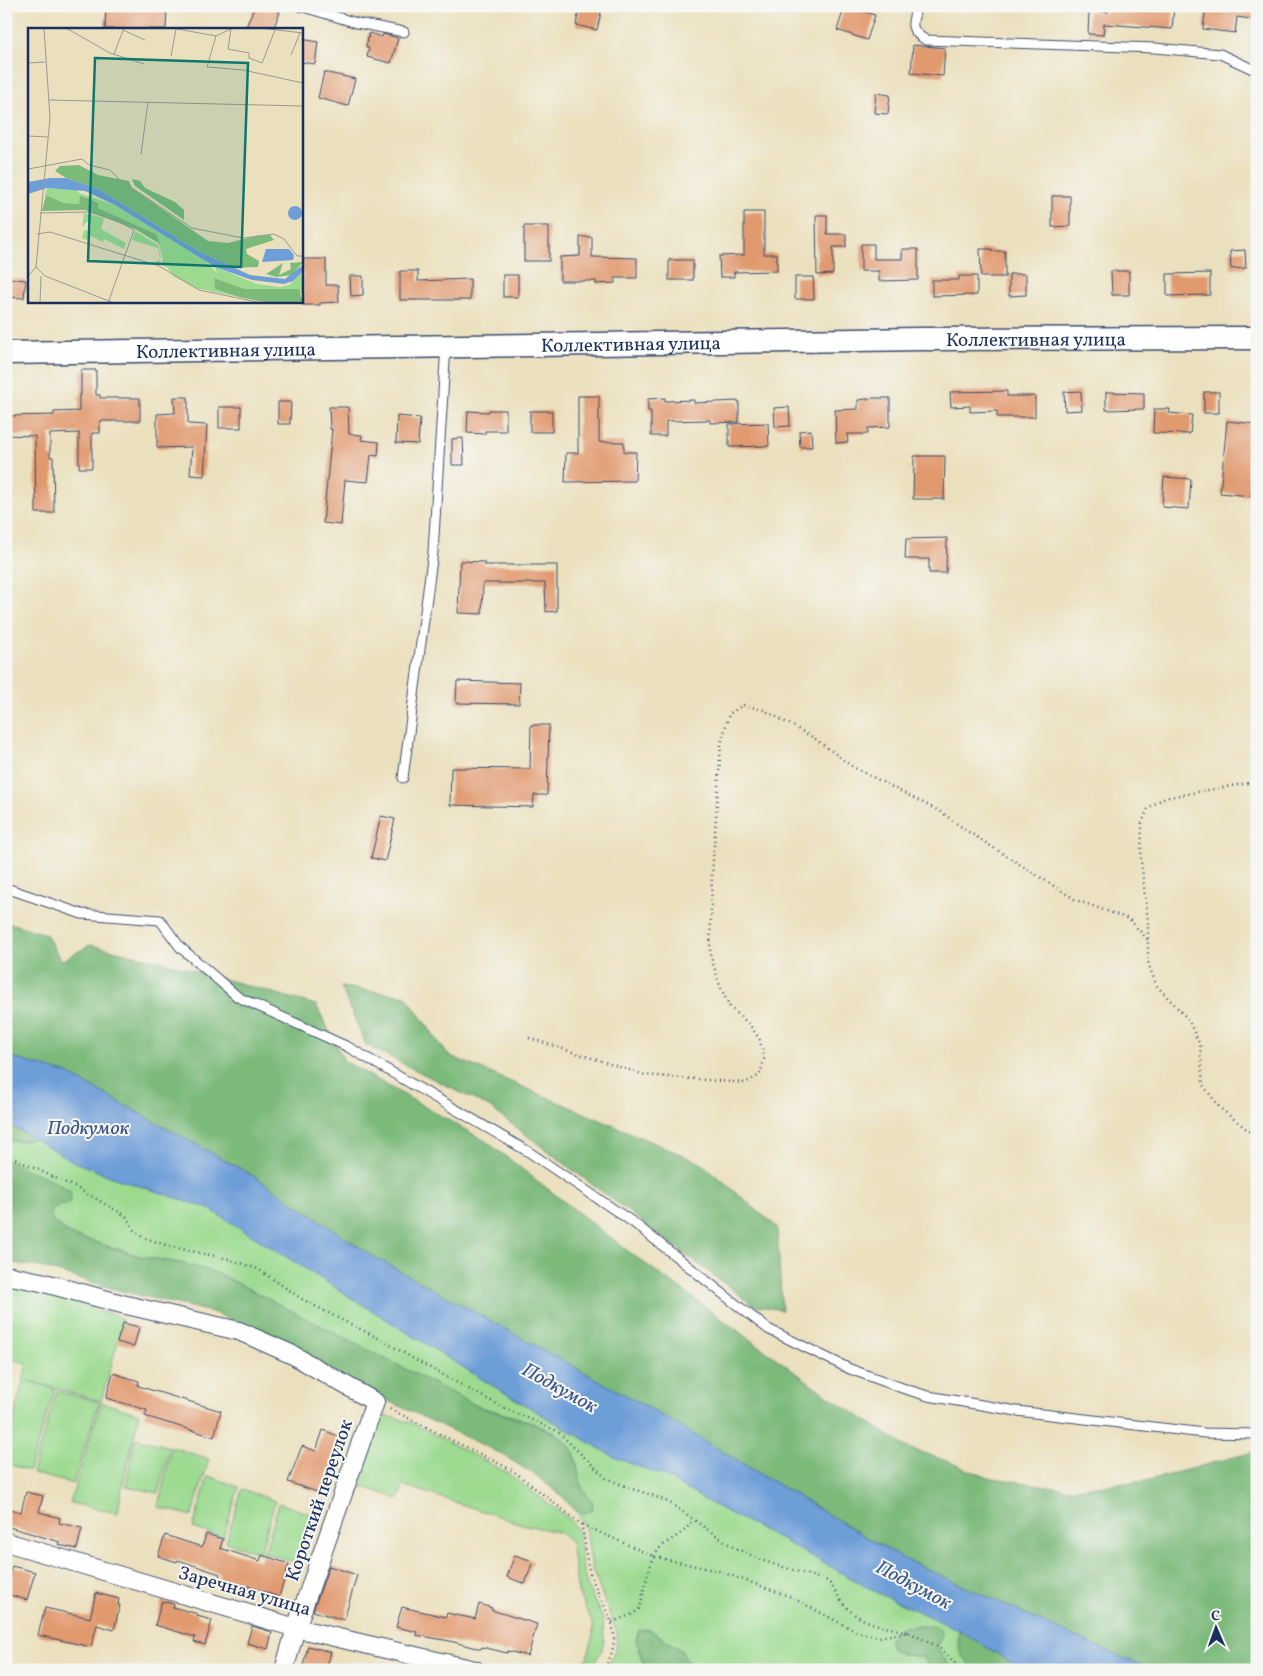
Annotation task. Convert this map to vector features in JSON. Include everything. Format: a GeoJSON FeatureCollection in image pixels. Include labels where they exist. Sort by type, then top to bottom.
{"type":"FeatureCollection","features":[{"type":"Feature","properties":{"kind":"street","name":"Коллективная улица"},"geometry":{"type":"LineString","coordinates":[[6,353],[930,339],[1257,338]]}},
{"type":"Feature","properties":{"kind":"street"},"geometry":{"type":"LineString","coordinates":[[6,1274],[122,1304],[239,1331],[293,1356],[375,1402]]}},
{"type":"Feature","properties":{"kind":"street","name":"Короткий переулок"},"geometry":{"type":"LineString","coordinates":[[284,1670],[296,1628],[375,1402]]}},
{"type":"Feature","properties":{"kind":"street","name":"Заречная улица"},"geometry":{"type":"LineString","coordinates":[[6,1542],[296,1628],[475,1670]]}},
{"type":"Feature","properties":{"kind":"lane"},"geometry":{"type":"LineString","coordinates":[[300,6],[356,23],[404,32]]}},
{"type":"Feature","properties":{"kind":"lane"},"geometry":{"type":"LineString","coordinates":[[917,6],[912,22],[913,30],[917,35],[926,40],[1155,48],[1220,54],[1257,71]]}},
{"type":"Feature","properties":{"kind":"lane"},"geometry":{"type":"LineString","coordinates":[[403,778],[433,552],[446,345]]}},
{"type":"Feature","properties":{"kind":"lane"},"geometry":{"type":"LineString","coordinates":[[6,888],[82,914],[160,920],[180,946],[238,997],[348,1047],[529,1152],[634,1223],[768,1329],[850,1369],[905,1390],[928,1396],[1017,1411],[1204,1433],[1257,1434]]}},
{"type":"Feature","properties":{"kind":"path"},"geometry":{"type":"LineString","coordinates":[[529,1038],[645,1074],[745,1083],[760,1075],[764,1059],[760,1040],[750,1025],[730,1007],[720,986],[710,954],[712,875],[721,744],[729,714],[743,705],[764,710],[814,738],[853,767],[941,812],[967,831],[1076,900],[1129,919],[1148,940]]}},
{"type":"Feature","properties":{"kind":"path"},"geometry":{"type":"LineString","coordinates":[[1257,779],[1248,783],[1164,798],[1148,808],[1142,823],[1140,860],[1148,921],[1148,962],[1156,986],[1188,1019],[1200,1045],[1203,1085],[1220,1108],[1249,1131],[1257,1144]]}},
{"type":"Feature","properties":{"kind":"path"},"geometry":{"type":"LineString","coordinates":[[6,1154],[77,1188],[126,1216],[134,1230],[142,1237],[172,1247],[229,1259],[258,1269],[302,1299],[336,1318],[382,1340],[504,1408],[557,1431],[606,1478],[670,1503],[733,1547],[761,1560],[828,1582],[834,1587],[846,1606],[865,1620],[908,1632],[937,1646],[962,1670]]}},
{"type":"Feature","properties":{"kind":"path"},"geometry":{"type":"LineString","coordinates":[[375,1402],[512,1470],[581,1524],[655,1556],[719,1571],[791,1597],[857,1632],[879,1637],[908,1632]]}},
{"type":"Feature","properties":{"kind":"path"},"geometry":{"type":"LineString","coordinates":[[612,1622],[633,1614],[640,1608],[655,1556],[659,1549],[682,1534],[689,1527],[692,1520]]}},
{"type":"Feature","properties":{"kind":"path"},"geometry":{"type":"LineString","coordinates":[[581,1524],[590,1573],[612,1622],[614,1644],[611,1656],[603,1670]]}},
{"type":"Feature","properties":{"kind":"green space"},"geometry":{"type":"Polygon","coordinates":[[[6,922],[46,934],[61,961],[90,945],[160,961],[316,1005],[344,1061],[487,1142],[632,1254],[824,1393],[906,1447],[986,1477],[1068,1489],[1145,1481],[1257,1451],[1257,1670],[1152,1670],[900,1557],[647,1407],[369,1254],[257,1178],[68,1074],[6,1056],[6,922]]]}},
{"type":"Feature","properties":{"kind":"green space"},"geometry":{"type":"Polygon","coordinates":[[[341,987],[406,996],[448,1055],[701,1163],[777,1227],[782,1310],[753,1305],[489,1107],[366,1045],[341,987]]]}},
{"type":"Feature","properties":{"kind":"green space"},"geometry":{"type":"Polygon","coordinates":[[[6,1123],[36,1139],[6,1142],[6,1123]]]}},
{"type":"Feature","properties":{"kind":"green space"},"geometry":{"type":"Polygon","coordinates":[[[36,1139],[75,1162],[115,1178],[208,1208],[485,1381],[614,1457],[664,1476],[710,1503],[880,1594],[959,1630],[958,1642],[960,1652],[974,1670],[953,1670],[937,1649],[941,1635],[931,1625],[904,1627],[894,1631],[900,1654],[923,1657],[933,1670],[693,1670],[692,1667],[638,1649],[646,1670],[606,1670],[614,1652],[617,1633],[592,1569],[587,1536],[581,1518],[573,1509],[584,1513],[592,1509],[592,1505],[580,1484],[575,1455],[566,1442],[531,1422],[479,1407],[185,1264],[140,1256],[71,1235],[52,1221],[51,1208],[14,1164],[6,1161],[6,1142],[36,1139]]]}},
{"type":"Feature","properties":{"kind":"green space"},"geometry":{"type":"Polygon","coordinates":[[[6,1161],[46,1177],[70,1191],[71,1202],[51,1209],[52,1221],[71,1235],[140,1256],[185,1264],[220,1274],[479,1407],[530,1422],[556,1434],[573,1450],[582,1488],[592,1501],[593,1509],[584,1513],[573,1509],[563,1497],[538,1477],[500,1453],[378,1396],[261,1333],[212,1312],[122,1291],[40,1267],[6,1262],[6,1161]]]}},
{"type":"Feature","properties":{"kind":"green space"},"geometry":{"type":"Polygon","coordinates":[[[6,1281],[80,1299],[91,1309],[110,1313],[121,1318],[123,1323],[101,1401],[26,1380],[55,1389],[29,1471],[6,1463],[6,1452],[27,1364],[6,1357],[6,1281]]]}},
{"type":"Feature","properties":{"kind":"green space"},"geometry":{"type":"Polygon","coordinates":[[[57,1391],[99,1402],[73,1484],[32,1473],[57,1391]]]}},
{"type":"Feature","properties":{"kind":"green space"},"geometry":{"type":"Polygon","coordinates":[[[101,1402],[139,1414],[118,1513],[70,1503],[101,1402]]]}},
{"type":"Feature","properties":{"kind":"green space"},"geometry":{"type":"Polygon","coordinates":[[[383,1416],[412,1423],[506,1472],[571,1520],[579,1533],[582,1566],[587,1586],[603,1619],[604,1640],[592,1670],[576,1670],[587,1658],[593,1638],[593,1625],[578,1592],[571,1542],[561,1533],[522,1524],[403,1485],[399,1499],[355,1484],[374,1421],[383,1416]]]}},
{"type":"Feature","properties":{"kind":"green space"},"geometry":{"type":"Polygon","coordinates":[[[135,1438],[170,1447],[158,1493],[126,1486],[135,1438]]]}},
{"type":"Feature","properties":{"kind":"green space"},"geometry":{"type":"Polygon","coordinates":[[[172,1447],[209,1459],[192,1516],[158,1507],[172,1447]]]}},
{"type":"Feature","properties":{"kind":"green space"},"geometry":{"type":"Polygon","coordinates":[[[208,1476],[239,1487],[223,1538],[193,1528],[208,1476]]]}},
{"type":"Feature","properties":{"kind":"green space"},"geometry":{"type":"Polygon","coordinates":[[[242,1489],[275,1501],[260,1553],[226,1542],[242,1489]]]}},
{"type":"Feature","properties":{"kind":"green space"},"geometry":{"type":"Polygon","coordinates":[[[279,1503],[313,1515],[298,1563],[264,1553],[279,1503]]]}},
{"type":"Feature","properties":{"kind":"green space"},"geometry":{"type":"Polygon","coordinates":[[[931,1625],[940,1630],[941,1635],[937,1649],[953,1670],[933,1670],[923,1657],[900,1654],[892,1650],[889,1641],[894,1631],[904,1627],[931,1625]]]}},
{"type":"Feature","properties":{"kind":"green space"},"geometry":{"type":"Polygon","coordinates":[[[649,1629],[681,1650],[693,1670],[646,1670],[636,1640],[639,1630],[649,1629]]]}},
{"type":"Feature","properties":{"kind":"green space"},"geometry":{"type":"Polygon","coordinates":[[[959,1630],[1024,1670],[974,1670],[960,1652],[958,1642],[959,1630]]]}},
{"type":"Feature","properties":{"kind":"water","name":"Подкумок"},"geometry":{"type":"Polygon","coordinates":[[[6,1056],[68,1074],[257,1178],[369,1254],[647,1407],[900,1557],[1152,1670],[1024,1670],[959,1630],[880,1594],[710,1503],[664,1476],[614,1457],[485,1381],[208,1208],[115,1178],[75,1162],[6,1123],[6,1056]]]}},
{"type":"Feature","properties":{"kind":"building"},"geometry":{"type":"Polygon","coordinates":[[[106,6],[167,6],[166,28],[105,28],[106,6]]]}},
{"type":"Feature","properties":{"kind":"building"},"geometry":{"type":"Polygon","coordinates":[[[255,6],[267,6],[280,12],[273,28],[245,28],[255,6]]]}},
{"type":"Feature","properties":{"kind":"building"},"geometry":{"type":"Polygon","coordinates":[[[580,6],[602,8],[597,30],[576,25],[580,6]]]}},
{"type":"Feature","properties":{"kind":"building"},"geometry":{"type":"Polygon","coordinates":[[[845,6],[875,15],[867,40],[837,30],[845,6]]]}},
{"type":"Feature","properties":{"kind":"building"},"geometry":{"type":"Polygon","coordinates":[[[1108,6],[1174,6],[1172,29],[1104,24],[1103,35],[1088,34],[1089,11],[1108,12],[1108,6]]]}},
{"type":"Feature","properties":{"kind":"building"},"geometry":{"type":"Polygon","coordinates":[[[1206,6],[1257,6],[1257,20],[1237,17],[1235,33],[1203,29],[1206,6]]]}},
{"type":"Feature","properties":{"kind":"building"},"geometry":{"type":"Polygon","coordinates":[[[369,33],[382,37],[383,34],[398,38],[391,63],[367,57],[369,48],[366,47],[369,33]]]}},
{"type":"Feature","properties":{"kind":"building"},"geometry":{"type":"Polygon","coordinates":[[[302,39],[318,42],[315,64],[302,62],[302,39]]]}},
{"type":"Feature","properties":{"kind":"building"},"geometry":{"type":"Polygon","coordinates":[[[913,45],[945,48],[943,76],[911,73],[913,45]]]}},
{"type":"Feature","properties":{"kind":"building"},"geometry":{"type":"Polygon","coordinates":[[[324,72],[355,79],[348,106],[318,98],[324,72]]]}},
{"type":"Feature","properties":{"kind":"building"},"geometry":{"type":"Polygon","coordinates":[[[876,93],[890,95],[888,114],[874,113],[876,93]]]}},
{"type":"Feature","properties":{"kind":"building"},"geometry":{"type":"Polygon","coordinates":[[[1052,196],[1070,196],[1070,226],[1052,227],[1052,196]]]}},
{"type":"Feature","properties":{"kind":"building"},"geometry":{"type":"Polygon","coordinates":[[[744,212],[764,212],[764,254],[777,254],[777,271],[734,272],[734,277],[720,277],[719,256],[744,255],[744,212]]]}},
{"type":"Feature","properties":{"kind":"building"},"geometry":{"type":"Polygon","coordinates":[[[816,215],[827,215],[827,234],[846,234],[846,247],[833,247],[833,274],[817,275],[816,215]]]}},
{"type":"Feature","properties":{"kind":"building"},"geometry":{"type":"Polygon","coordinates":[[[524,226],[549,226],[549,261],[524,261],[524,226]]]}},
{"type":"Feature","properties":{"kind":"building"},"geometry":{"type":"Polygon","coordinates":[[[580,237],[592,237],[592,257],[637,258],[637,278],[615,278],[615,283],[596,284],[596,281],[560,281],[560,257],[580,256],[580,237]]]}},
{"type":"Feature","properties":{"kind":"building"},"geometry":{"type":"Polygon","coordinates":[[[861,244],[874,244],[874,259],[902,259],[902,249],[918,249],[918,280],[879,281],[879,271],[861,271],[861,244]]]}},
{"type":"Feature","properties":{"kind":"building"},"geometry":{"type":"Polygon","coordinates":[[[980,249],[1005,251],[1005,277],[981,277],[980,249]]]}},
{"type":"Feature","properties":{"kind":"building"},"geometry":{"type":"Polygon","coordinates":[[[1245,250],[1246,268],[1231,269],[1230,251],[1245,250]]]}},
{"type":"Feature","properties":{"kind":"building"},"geometry":{"type":"Polygon","coordinates":[[[303,259],[326,259],[326,285],[338,285],[339,302],[303,305],[303,259]]]}},
{"type":"Feature","properties":{"kind":"building"},"geometry":{"type":"Polygon","coordinates":[[[669,260],[693,260],[693,280],[669,280],[669,260]]]}},
{"type":"Feature","properties":{"kind":"building"},"geometry":{"type":"Polygon","coordinates":[[[400,271],[418,271],[418,281],[470,279],[470,300],[400,300],[400,271]]]}},
{"type":"Feature","properties":{"kind":"building"},"geometry":{"type":"Polygon","coordinates":[[[1111,271],[1129,271],[1129,295],[1112,295],[1111,271]]]}},
{"type":"Feature","properties":{"kind":"building"},"geometry":{"type":"Polygon","coordinates":[[[1210,273],[1210,295],[1167,296],[1167,274],[1210,273]]]}},
{"type":"Feature","properties":{"kind":"building"},"geometry":{"type":"Polygon","coordinates":[[[1009,274],[1026,274],[1026,295],[1009,296],[1009,274]]]}},
{"type":"Feature","properties":{"kind":"building"},"geometry":{"type":"Polygon","coordinates":[[[503,275],[518,275],[518,297],[503,297],[503,275]]]}},
{"type":"Feature","properties":{"kind":"building"},"geometry":{"type":"Polygon","coordinates":[[[350,276],[363,276],[363,295],[351,296],[350,276]]]}},
{"type":"Feature","properties":{"kind":"building"},"geometry":{"type":"Polygon","coordinates":[[[959,276],[977,276],[977,295],[932,296],[932,280],[959,280],[959,276]]]}},
{"type":"Feature","properties":{"kind":"building"},"geometry":{"type":"Polygon","coordinates":[[[795,277],[813,277],[814,299],[795,299],[795,277]]]}},
{"type":"Feature","properties":{"kind":"building"},"geometry":{"type":"Polygon","coordinates":[[[6,278],[26,280],[24,298],[6,297],[6,278]]]}},
{"type":"Feature","properties":{"kind":"building"},"geometry":{"type":"Polygon","coordinates":[[[81,370],[96,370],[96,395],[100,395],[100,398],[140,398],[140,421],[100,421],[100,433],[92,433],[92,468],[79,468],[79,433],[50,434],[50,457],[53,457],[54,513],[36,513],[35,436],[6,435],[6,416],[54,415],[54,412],[79,411],[81,370]]]}},
{"type":"Feature","properties":{"kind":"building"},"geometry":{"type":"Polygon","coordinates":[[[1007,391],[1007,396],[1035,396],[1035,417],[997,417],[997,411],[970,412],[970,406],[951,407],[950,392],[1007,391]]]}},
{"type":"Feature","properties":{"kind":"building"},"geometry":{"type":"Polygon","coordinates":[[[1081,391],[1082,410],[1065,411],[1064,392],[1081,391]]]}},
{"type":"Feature","properties":{"kind":"building"},"geometry":{"type":"Polygon","coordinates":[[[1106,392],[1144,393],[1144,409],[1106,410],[1106,392]]]}},
{"type":"Feature","properties":{"kind":"building"},"geometry":{"type":"Polygon","coordinates":[[[1204,392],[1219,392],[1219,413],[1204,413],[1204,392]]]}},
{"type":"Feature","properties":{"kind":"building"},"geometry":{"type":"Polygon","coordinates":[[[578,396],[599,396],[599,442],[624,442],[624,452],[636,452],[635,481],[565,482],[566,453],[578,453],[578,396]]]}},
{"type":"Feature","properties":{"kind":"building"},"geometry":{"type":"Polygon","coordinates":[[[174,397],[188,397],[188,424],[207,425],[204,476],[190,475],[192,447],[157,448],[157,414],[175,413],[174,397]]]}},
{"type":"Feature","properties":{"kind":"building"},"geometry":{"type":"Polygon","coordinates":[[[665,398],[665,401],[694,400],[694,403],[739,401],[739,422],[710,423],[710,420],[666,421],[666,436],[651,436],[651,411],[648,411],[648,399],[665,398]]]}},
{"type":"Feature","properties":{"kind":"building"},"geometry":{"type":"Polygon","coordinates":[[[890,398],[890,427],[868,428],[868,434],[847,434],[848,442],[836,443],[835,410],[858,409],[858,400],[890,398]]]}},
{"type":"Feature","properties":{"kind":"building"},"geometry":{"type":"Polygon","coordinates":[[[278,402],[291,402],[290,424],[278,424],[278,402]]]}},
{"type":"Feature","properties":{"kind":"building"},"geometry":{"type":"Polygon","coordinates":[[[219,407],[241,407],[241,428],[219,428],[219,407]]]}},
{"type":"Feature","properties":{"kind":"building"},"geometry":{"type":"Polygon","coordinates":[[[329,407],[348,407],[349,434],[362,435],[361,440],[379,442],[378,456],[371,455],[368,482],[345,480],[341,525],[323,523],[332,429],[330,429],[329,407]]]}},
{"type":"Feature","properties":{"kind":"building"},"geometry":{"type":"Polygon","coordinates":[[[789,407],[790,426],[775,427],[774,408],[789,407]]]}},
{"type":"Feature","properties":{"kind":"building"},"geometry":{"type":"Polygon","coordinates":[[[1154,409],[1170,409],[1169,413],[1192,415],[1190,434],[1153,433],[1154,409]]]}},
{"type":"Feature","properties":{"kind":"building"},"geometry":{"type":"Polygon","coordinates":[[[489,410],[506,410],[506,431],[485,431],[485,434],[467,433],[468,411],[489,412],[489,410]]]}},
{"type":"Feature","properties":{"kind":"building"},"geometry":{"type":"Polygon","coordinates":[[[530,411],[552,411],[552,432],[530,432],[530,411]]]}},
{"type":"Feature","properties":{"kind":"building"},"geometry":{"type":"Polygon","coordinates":[[[397,416],[420,418],[418,444],[396,443],[397,416]]]}},
{"type":"Feature","properties":{"kind":"building"},"geometry":{"type":"Polygon","coordinates":[[[1227,421],[1257,424],[1257,473],[1253,473],[1251,496],[1220,493],[1227,421]]]}},
{"type":"Feature","properties":{"kind":"building"},"geometry":{"type":"Polygon","coordinates":[[[768,423],[769,446],[729,447],[729,424],[768,423]]]}},
{"type":"Feature","properties":{"kind":"building"},"geometry":{"type":"Polygon","coordinates":[[[811,430],[812,447],[800,447],[799,431],[811,430]]]}},
{"type":"Feature","properties":{"kind":"building"},"geometry":{"type":"Polygon","coordinates":[[[463,438],[464,465],[452,465],[452,439],[463,438]]]}},
{"type":"Feature","properties":{"kind":"building"},"geometry":{"type":"Polygon","coordinates":[[[914,456],[945,456],[944,499],[913,499],[914,456]]]}},
{"type":"Feature","properties":{"kind":"building"},"geometry":{"type":"Polygon","coordinates":[[[1164,477],[1191,479],[1189,509],[1162,507],[1164,477]]]}},
{"type":"Feature","properties":{"kind":"building"},"geometry":{"type":"Polygon","coordinates":[[[947,538],[946,573],[929,573],[929,559],[905,559],[906,539],[947,538]]]}},
{"type":"Feature","properties":{"kind":"building"},"geometry":{"type":"Polygon","coordinates":[[[460,561],[484,562],[484,565],[557,565],[557,611],[546,612],[545,583],[483,583],[482,614],[458,613],[460,561]]]}},
{"type":"Feature","properties":{"kind":"building"},"geometry":{"type":"Polygon","coordinates":[[[457,681],[520,683],[519,704],[456,703],[457,681]]]}},
{"type":"Feature","properties":{"kind":"building"},"geometry":{"type":"Polygon","coordinates":[[[531,725],[549,725],[547,795],[534,795],[533,807],[450,805],[451,768],[530,769],[531,725]]]}},
{"type":"Feature","properties":{"kind":"building"},"geometry":{"type":"Polygon","coordinates":[[[381,816],[395,819],[385,861],[371,858],[381,816]]]}},
{"type":"Feature","properties":{"kind":"building"},"geometry":{"type":"Polygon","coordinates":[[[123,1323],[139,1327],[134,1347],[117,1342],[123,1323]]]}},
{"type":"Feature","properties":{"kind":"building"},"geometry":{"type":"Polygon","coordinates":[[[113,1373],[139,1381],[138,1386],[221,1411],[214,1437],[145,1416],[147,1410],[106,1398],[113,1373]]]}},
{"type":"Feature","properties":{"kind":"building"},"geometry":{"type":"Polygon","coordinates":[[[323,1430],[343,1438],[323,1494],[288,1482],[302,1446],[316,1451],[323,1430]]]}},
{"type":"Feature","properties":{"kind":"building"},"geometry":{"type":"Polygon","coordinates":[[[26,1492],[43,1496],[39,1512],[60,1518],[59,1523],[82,1528],[77,1549],[59,1545],[60,1542],[6,1526],[6,1508],[21,1512],[26,1492]]]}},
{"type":"Feature","properties":{"kind":"building"},"geometry":{"type":"Polygon","coordinates":[[[206,1534],[223,1539],[220,1548],[260,1561],[262,1555],[289,1564],[279,1597],[248,1586],[246,1592],[217,1583],[220,1574],[178,1560],[177,1562],[158,1556],[165,1535],[202,1547],[206,1534]]]}},
{"type":"Feature","properties":{"kind":"building"},"geometry":{"type":"Polygon","coordinates":[[[515,1555],[533,1561],[525,1584],[507,1577],[515,1555]]]}},
{"type":"Feature","properties":{"kind":"building"},"geometry":{"type":"Polygon","coordinates":[[[12,1566],[35,1572],[27,1600],[6,1594],[6,1584],[12,1566]]]}},
{"type":"Feature","properties":{"kind":"building"},"geometry":{"type":"Polygon","coordinates":[[[329,1566],[357,1575],[344,1620],[313,1611],[329,1566]]]}},
{"type":"Feature","properties":{"kind":"building"},"geometry":{"type":"Polygon","coordinates":[[[96,1593],[119,1599],[118,1605],[120,1605],[114,1630],[97,1625],[91,1647],[38,1635],[45,1608],[90,1618],[96,1593]]]}},
{"type":"Feature","properties":{"kind":"building"},"geometry":{"type":"Polygon","coordinates":[[[162,1601],[174,1604],[173,1607],[212,1620],[205,1645],[194,1642],[195,1637],[155,1625],[162,1601]]]}},
{"type":"Feature","properties":{"kind":"building"},"geometry":{"type":"Polygon","coordinates":[[[479,1604],[492,1608],[491,1610],[537,1624],[528,1656],[482,1647],[481,1649],[416,1635],[417,1632],[396,1627],[402,1607],[446,1617],[447,1613],[475,1619],[479,1604]]]}},
{"type":"Feature","properties":{"kind":"building"},"geometry":{"type":"Polygon","coordinates":[[[252,1626],[272,1632],[268,1649],[247,1643],[252,1626]]]}},
{"type":"Feature","properties":{"kind":"building"},"geometry":{"type":"Polygon","coordinates":[[[308,1646],[331,1652],[326,1670],[302,1670],[308,1646]]]}}]}
